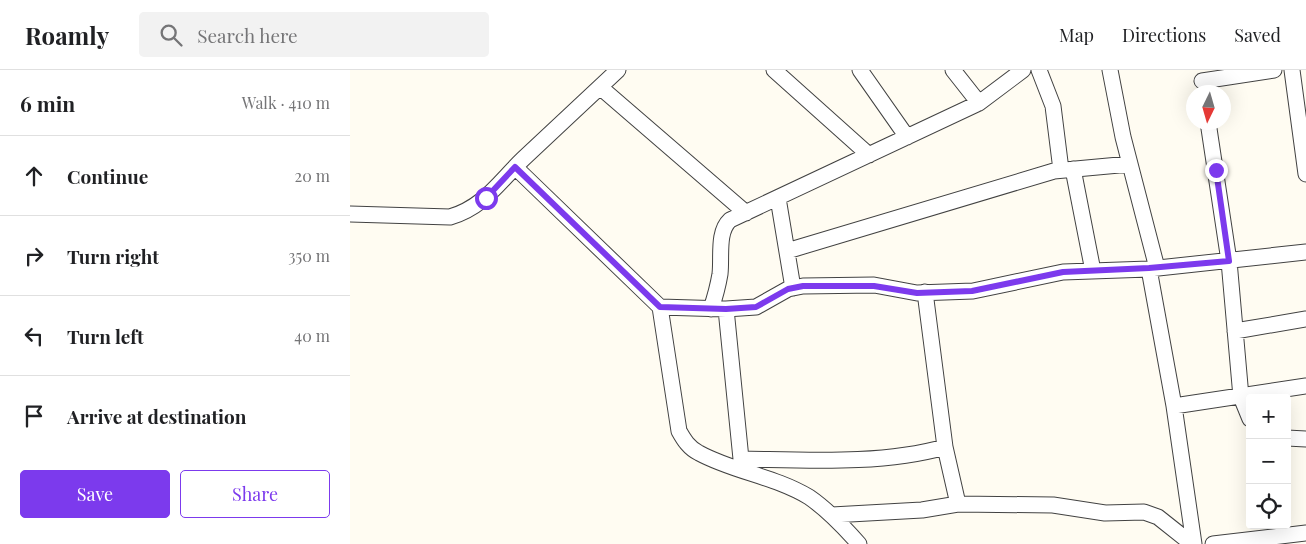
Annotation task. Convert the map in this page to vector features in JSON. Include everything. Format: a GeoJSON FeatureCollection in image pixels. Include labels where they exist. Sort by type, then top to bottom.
{"type":"FeatureCollection","features":[{"type":"Feature","properties":{"kind":"street"},"geometry":{"type":"LineString","coordinates":[[350,214],[450,217],[478,204],[494,191],[515,167],[618,70]]}},
{"type":"Feature","properties":{"kind":"street"},"geometry":{"type":"LineString","coordinates":[[774,70],[869,155]]}},
{"type":"Feature","properties":{"kind":"street"},"geometry":{"type":"LineString","coordinates":[[860,70],[907,137]]}},
{"type":"Feature","properties":{"kind":"street"},"geometry":{"type":"LineString","coordinates":[[953,70],[980,103]]}},
{"type":"Feature","properties":{"kind":"street"},"geometry":{"type":"LineString","coordinates":[[741,463],[719,309],[720,273],[725,225],[730,220],[980,103],[1023,70]]}},
{"type":"Feature","properties":{"kind":"street"},"geometry":{"type":"LineString","coordinates":[[1039,70],[1053,106],[1093,271]]}},
{"type":"Feature","properties":{"kind":"street"},"geometry":{"type":"LineString","coordinates":[[1110,70],[1153,268],[1193,544]]}},
{"type":"Feature","properties":{"kind":"street"},"geometry":{"type":"LineString","coordinates":[[1202,81],[1274,70]]}},
{"type":"Feature","properties":{"kind":"street"},"geometry":{"type":"LineString","coordinates":[[1292,70],[1306,174]]}},
{"type":"Feature","properties":{"kind":"street"},"geometry":{"type":"LineString","coordinates":[[600,87],[746,213]]}},
{"type":"Feature","properties":{"kind":"street"},"geometry":{"type":"LineString","coordinates":[[1209,130],[1229,261],[1241,397],[1246,409]]}},
{"type":"Feature","properties":{"kind":"street"},"geometry":{"type":"LineString","coordinates":[[787,251],[1031,177],[1067,170],[1130,164]]}},
{"type":"Feature","properties":{"kind":"street"},"geometry":{"type":"LineString","coordinates":[[515,167],[660,307],[679,431],[686,443],[698,453],[741,463],[809,498],[832,515],[859,544]]}},
{"type":"Feature","properties":{"kind":"street"},"geometry":{"type":"LineString","coordinates":[[778,198],[793,288]]}},
{"type":"Feature","properties":{"kind":"street"},"geometry":{"type":"LineString","coordinates":[[660,307],[719,309],[756,307],[793,288],[874,286],[925,292],[972,291],[1009,285],[1043,275],[1153,268],[1306,252]]}},
{"type":"Feature","properties":{"kind":"street"},"geometry":{"type":"LineString","coordinates":[[925,292],[944,447],[958,504]]}},
{"type":"Feature","properties":{"kind":"street"},"geometry":{"type":"LineString","coordinates":[[1235,331],[1306,319]]}},
{"type":"Feature","properties":{"kind":"street"},"geometry":{"type":"LineString","coordinates":[[1174,406],[1306,386]]}},
{"type":"Feature","properties":{"kind":"street"},"geometry":{"type":"LineString","coordinates":[[1291,438],[1306,439]]}},
{"type":"Feature","properties":{"kind":"street"},"geometry":{"type":"LineString","coordinates":[[741,463],[839,460],[929,451],[944,447]]}},
{"type":"Feature","properties":{"kind":"street"},"geometry":{"type":"LineString","coordinates":[[832,515],[922,510],[958,504],[1053,505],[1105,513],[1144,512],[1158,518],[1193,544]]}},
{"type":"Feature","properties":{"kind":"street"},"geometry":{"type":"LineString","coordinates":[[1213,544],[1260,532],[1306,533]]}},
{"type":"Feature","properties":{"kind":"route"},"geometry":{"type":"LineString","coordinates":[[486,198],[515,167],[660,307],[738,309],[756,307],[788,289],[803,286],[874,286],[917,293],[972,291],[1009,285],[1043,275],[1063,272],[1149,268],[1229,261],[1216,170]]}}]}
